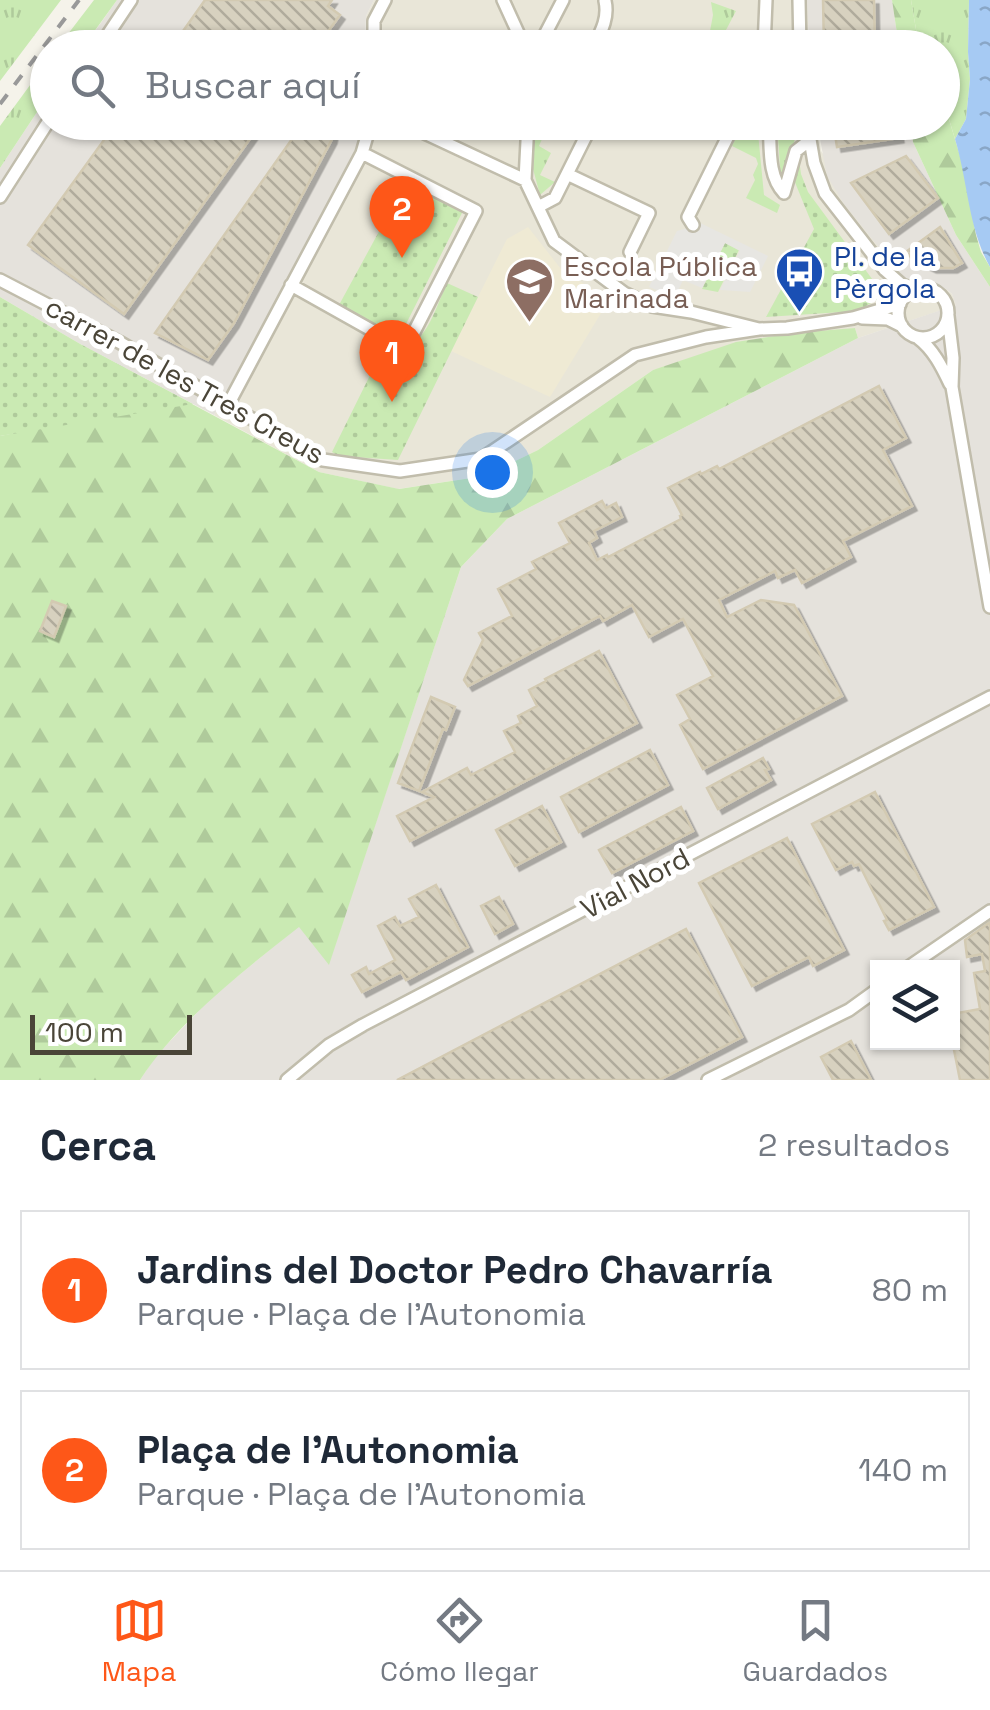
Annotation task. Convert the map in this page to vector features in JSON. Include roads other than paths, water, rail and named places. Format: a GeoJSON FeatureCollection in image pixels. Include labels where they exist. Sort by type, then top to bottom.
{"type":"FeatureCollection","features":[{"type":"Feature","properties":{"kind":"street"},"geometry":{"type":"LineString","coordinates":[[111,30],[131,0]]}},
{"type":"Feature","properties":{"kind":"street"},"geometry":{"type":"LineString","coordinates":[[374,30],[374,21],[386,0]]}},
{"type":"Feature","properties":{"kind":"street"},"geometry":{"type":"LineString","coordinates":[[503,0],[517,30]]}},
{"type":"Feature","properties":{"kind":"street"},"geometry":{"type":"LineString","coordinates":[[547,30],[563,0]]}},
{"type":"Feature","properties":{"kind":"street"},"geometry":{"type":"LineString","coordinates":[[601,30],[608,12],[605,0]]}},
{"type":"Feature","properties":{"kind":"street"},"geometry":{"type":"LineString","coordinates":[[765,30],[766,0]]}},
{"type":"Feature","properties":{"kind":"street"},"geometry":{"type":"LineString","coordinates":[[798,0],[799,30]]}},
{"type":"Feature","properties":{"kind":"street"},"geometry":{"type":"LineString","coordinates":[[0,197],[36,140]]}},
{"type":"Feature","properties":{"kind":"street"},"geometry":{"type":"LineString","coordinates":[[228,406],[366,140]]}},
{"type":"Feature","properties":{"kind":"street"},"geometry":{"type":"LineString","coordinates":[[439,140],[525,180]]}},
{"type":"Feature","properties":{"kind":"street"},"geometry":{"type":"LineString","coordinates":[[527,140],[525,180],[554,241],[624,294],[652,306],[759,328],[787,328],[853,318],[901,303],[914,290]]}},
{"type":"Feature","properties":{"kind":"street"},"geometry":{"type":"LineString","coordinates":[[538,207],[555,198],[584,140]]}},
{"type":"Feature","properties":{"kind":"street"},"geometry":{"type":"LineString","coordinates":[[693,225],[688,217],[726,140]]}},
{"type":"Feature","properties":{"kind":"street"},"geometry":{"type":"LineString","coordinates":[[770,140],[772,176],[784,194],[796,151],[810,140],[825,193],[885,270],[902,286],[928,289],[946,303],[953,358],[952,387],[990,607]]}},
{"type":"Feature","properties":{"kind":"street"},"geometry":{"type":"LineString","coordinates":[[290,285],[390,340],[412,336],[476,212],[362,153]]}},
{"type":"Feature","properties":{"kind":"street"},"geometry":{"type":"LineString","coordinates":[[567,174],[649,214],[630,252]]}},
{"type":"Feature","properties":{"kind":"street"},"geometry":{"type":"LineString","coordinates":[[885,270],[901,303],[898,313],[902,326]]}},
{"type":"Feature","properties":{"kind":"street","name":"carrer de les Tres Creus"},"geometry":{"type":"LineString","coordinates":[[0,280],[119,342],[324,460],[400,471],[481,459],[635,356],[706,336],[759,328]]}},
{"type":"Feature","properties":{"kind":"street"},"geometry":{"type":"LineString","coordinates":[[916,337],[937,334],[948,316]]}},
{"type":"Feature","properties":{"kind":"street"},"geometry":{"type":"LineString","coordinates":[[853,318],[888,320],[902,326],[924,342],[952,387]]}},
{"type":"Feature","properties":{"kind":"street","name":"Vial Nord"},"geometry":{"type":"LineString","coordinates":[[288,1080],[299,1075],[330,1045],[363,1025],[990,697]]}},
{"type":"Feature","properties":{"kind":"street"},"geometry":{"type":"LineString","coordinates":[[920,960],[990,912]]}},
{"type":"Feature","properties":{"kind":"street"},"geometry":{"type":"LineString","coordinates":[[708,1080],[848,1010],[870,995]]}},
{"type":"Feature","properties":{"kind":"water"},"geometry":{"type":"Polygon","coordinates":[[[969,0],[990,0],[990,267],[973,221],[955,140],[960,140],[966,119],[969,0]]]}},
{"type":"Feature","properties":{"kind":"railway"},"geometry":{"type":"LineString","coordinates":[[56,30],[79,0]]}},
{"type":"Feature","properties":{"kind":"railway"},"geometry":{"type":"LineString","coordinates":[[0,104],[30,65]]}},
{"type":"Feature","properties":{"kind":"place","name":"Plaça de l'Autonomia"},"geometry":{"type":"Point","coordinates":[402,258]}},
{"type":"Feature","properties":{"kind":"place","name":"Pl. de la Pèrgola"},"geometry":{"type":"Point","coordinates":[799,314]}},
{"type":"Feature","properties":{"kind":"place","name":"Escola Pública Marinada"},"geometry":{"type":"Point","coordinates":[529,324]}},
{"type":"Feature","properties":{"kind":"place","name":"Jardins del Doctor Pedro Chavarría"},"geometry":{"type":"Point","coordinates":[392,402]}}]}
